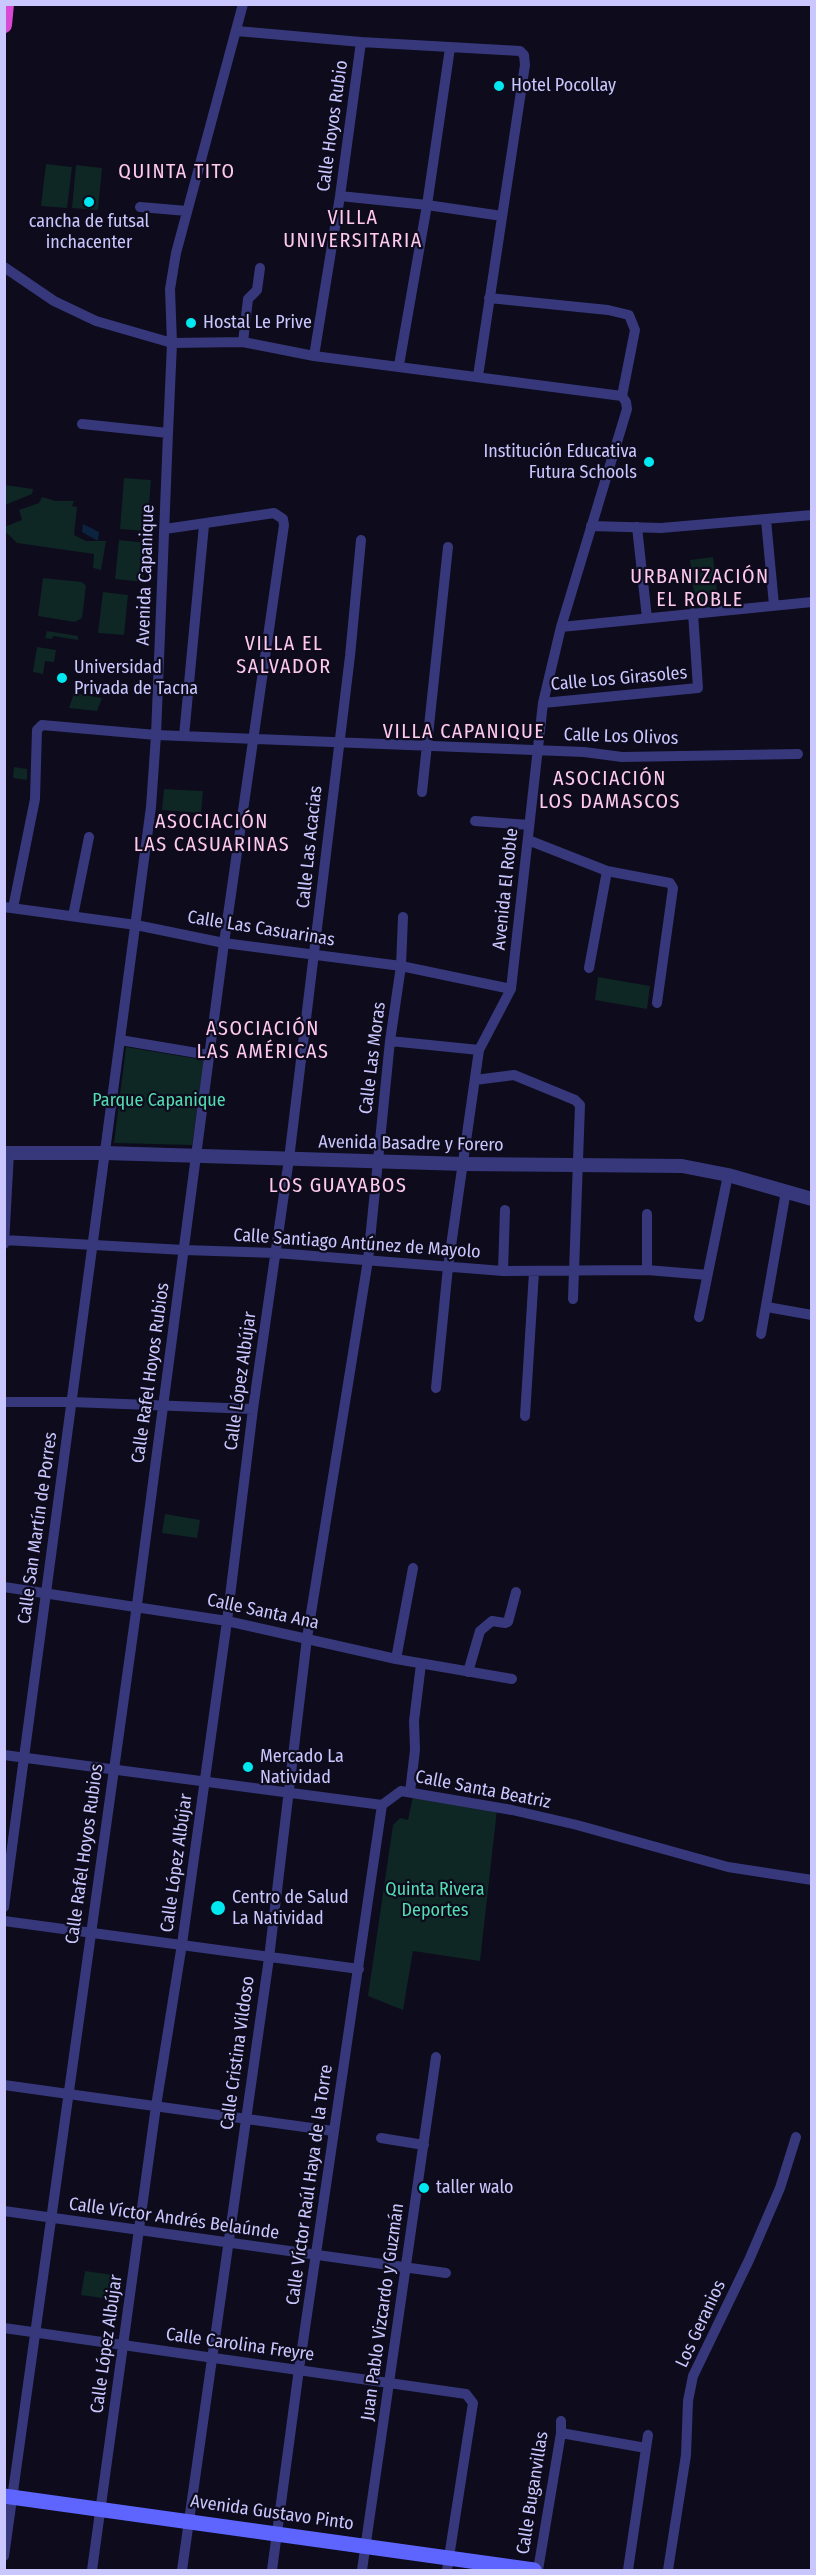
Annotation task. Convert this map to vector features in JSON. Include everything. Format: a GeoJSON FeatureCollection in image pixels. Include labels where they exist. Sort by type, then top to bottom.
{"type":"FeatureCollection","features":[{"type":"Feature","properties":{"kind":"highway"},"geometry":{"type":"LineString","coordinates":[[4,26],[6,4]]}},
{"type":"Feature","properties":{"kind":"main road","name":"Avenida Gustavo Pinto"},"geometry":{"type":"LineString","coordinates":[[9,2496],[365,2545],[448,2564],[536,2571]]}},
{"type":"Feature","properties":{"kind":"street","name":"Avenida Capanique"},"geometry":{"type":"LineString","coordinates":[[105,1153],[151,807],[172,343],[170,289],[176,253],[243,4]]}},
{"type":"Feature","properties":{"kind":"street"},"geometry":{"type":"LineString","coordinates":[[237,31],[361,42],[520,51],[524,55],[525,65],[478,376]]}},
{"type":"Feature","properties":{"kind":"street","name":"Calle Hoyos Rubio"},"geometry":{"type":"LineString","coordinates":[[314,356],[340,196],[361,42]]}},
{"type":"Feature","properties":{"kind":"street"},"geometry":{"type":"LineString","coordinates":[[399,365],[427,205],[450,48]]}},
{"type":"Feature","properties":{"kind":"street"},"geometry":{"type":"LineString","coordinates":[[340,196],[502,216]]}},
{"type":"Feature","properties":{"kind":"street"},"geometry":{"type":"LineString","coordinates":[[140,207],[187,211]]}},
{"type":"Feature","properties":{"kind":"street"},"geometry":{"type":"LineString","coordinates":[[4,267],[54,301],[96,321],[172,343],[243,342],[314,356],[399,365],[622,396]]}},
{"type":"Feature","properties":{"kind":"street"},"geometry":{"type":"LineString","coordinates":[[243,342],[248,299],[257,290],[260,268]]}},
{"type":"Feature","properties":{"kind":"street","name":"Avenida El Roble"},"geometry":{"type":"LineString","coordinates":[[436,1388],[448,1267],[479,1050],[511,989],[543,703],[561,627],[627,409],[622,396],[634,330],[629,315],[608,310],[489,298]]}},
{"type":"Feature","properties":{"kind":"street"},"geometry":{"type":"LineString","coordinates":[[81,424],[168,433]]}},
{"type":"Feature","properties":{"kind":"street","name":"Calle Rafel Hoyos Rubios"},"geometry":{"type":"LineString","coordinates":[[4,2556],[9,2496],[51,2218],[114,1769],[224,943],[284,525],[283,519],[274,513],[204,525]]}},
{"type":"Feature","properties":{"kind":"street"},"geometry":{"type":"LineString","coordinates":[[591,526],[661,528],[812,515]]}},
{"type":"Feature","properties":{"kind":"street"},"geometry":{"type":"LineString","coordinates":[[766,520],[774,605]]}},
{"type":"Feature","properties":{"kind":"street"},"geometry":{"type":"LineString","coordinates":[[165,529],[204,525],[184,736]]}},
{"type":"Feature","properties":{"kind":"street"},"geometry":{"type":"LineString","coordinates":[[637,527],[647,618]]}},
{"type":"Feature","properties":{"kind":"street","name":"Calle Las Acacias"},"geometry":{"type":"LineString","coordinates":[[289,1158],[315,955],[361,540]]}},
{"type":"Feature","properties":{"kind":"street"},"geometry":{"type":"LineString","coordinates":[[422,792],[448,547]]}},
{"type":"Feature","properties":{"kind":"street"},"geometry":{"type":"LineString","coordinates":[[561,627],[812,602]]}},
{"type":"Feature","properties":{"kind":"street","name":"Calle Los Girasoles"},"geometry":{"type":"LineString","coordinates":[[543,703],[698,688],[693,613]]}},
{"type":"Feature","properties":{"kind":"street","name":"Calle Los Olivos"},"geometry":{"type":"LineString","coordinates":[[9,908],[35,799],[37,730],[42,725],[156,735],[584,752],[622,757],[798,754]]}},
{"type":"Feature","properties":{"kind":"street"},"geometry":{"type":"LineString","coordinates":[[475,821],[529,825]]}},
{"type":"Feature","properties":{"kind":"street"},"geometry":{"type":"LineString","coordinates":[[73,916],[89,837]]}},
{"type":"Feature","properties":{"kind":"street"},"geometry":{"type":"LineString","coordinates":[[528,840],[607,871],[670,883],[673,888],[657,1003]]}},
{"type":"Feature","properties":{"kind":"street"},"geometry":{"type":"LineString","coordinates":[[589,968],[607,871]]}},
{"type":"Feature","properties":{"kind":"street","name":"Calle Las Casuarinas"},"geometry":{"type":"LineString","coordinates":[[9,908],[136,925],[224,943],[401,966],[511,989]]}},
{"type":"Feature","properties":{"kind":"street","name":"Calle Las Moras"},"geometry":{"type":"LineString","coordinates":[[324,1539],[368,1260],[390,1041],[401,966],[403,917]]}},
{"type":"Feature","properties":{"kind":"street"},"geometry":{"type":"LineString","coordinates":[[120,1040],[209,1055]]}},
{"type":"Feature","properties":{"kind":"street"},"geometry":{"type":"LineString","coordinates":[[390,1041],[479,1050]]}},
{"type":"Feature","properties":{"kind":"street"},"geometry":{"type":"LineString","coordinates":[[475,1080],[514,1075],[575,1100],[580,1108],[573,1299]]}},
{"type":"Feature","properties":{"kind":"street"},"geometry":{"type":"LineString","coordinates":[[5,1242],[7,1153]]}},
{"type":"Feature","properties":{"kind":"street","name":"Avenida Basadre y Forero"},"geometry":{"type":"LineString","coordinates":[[7,1153],[105,1153],[464,1164],[682,1166],[728,1175],[812,1198]]}},
{"type":"Feature","properties":{"kind":"street","name":"Calle San Martín de Porres"},"geometry":{"type":"LineString","coordinates":[[4,1907],[105,1153]]}},
{"type":"Feature","properties":{"kind":"street","name":"Calle López Albújar"},"geometry":{"type":"LineString","coordinates":[[92,2571],[156,2106],[182,1944],[227,1621],[253,1409],[289,1158]]}},
{"type":"Feature","properties":{"kind":"street"},"geometry":{"type":"LineString","coordinates":[[699,1317],[728,1175]]}},
{"type":"Feature","properties":{"kind":"street"},"geometry":{"type":"LineString","coordinates":[[761,1334],[786,1191]]}},
{"type":"Feature","properties":{"kind":"street"},"geometry":{"type":"LineString","coordinates":[[503,1272],[505,1210]]}},
{"type":"Feature","properties":{"kind":"street"},"geometry":{"type":"LineString","coordinates":[[647,1214],[647,1270]]}},
{"type":"Feature","properties":{"kind":"street","name":"Calle Santiago Antúnez de Mayolo"},"geometry":{"type":"LineString","coordinates":[[5,1242],[276,1253],[503,1272],[647,1270],[707,1275]]}},
{"type":"Feature","properties":{"kind":"street"},"geometry":{"type":"LineString","coordinates":[[525,1416],[534,1272]]}},
{"type":"Feature","properties":{"kind":"street"},"geometry":{"type":"LineString","coordinates":[[767,1307],[812,1315]]}},
{"type":"Feature","properties":{"kind":"street"},"geometry":{"type":"LineString","coordinates":[[4,1402],[72,1402],[253,1409]]}},
{"type":"Feature","properties":{"kind":"street","name":"Calle Cristina Vildoso"},"geometry":{"type":"LineString","coordinates":[[182,2571],[269,1958],[307,1638],[324,1539]]}},
{"type":"Feature","properties":{"kind":"street"},"geometry":{"type":"LineString","coordinates":[[396,1659],[413,1568]]}},
{"type":"Feature","properties":{"kind":"street","name":"Calle Santa Ana"},"geometry":{"type":"LineString","coordinates":[[4,1587],[135,1605],[227,1621],[396,1659],[512,1679]]}},
{"type":"Feature","properties":{"kind":"street"},"geometry":{"type":"LineString","coordinates":[[468,1672],[480,1631],[492,1621],[508,1622],[516,1592]]}},
{"type":"Feature","properties":{"kind":"street"},"geometry":{"type":"LineString","coordinates":[[410,1792],[415,1750],[414,1721],[421,1664]]}},
{"type":"Feature","properties":{"kind":"street"},"geometry":{"type":"LineString","coordinates":[[4,1755],[382,1805]]}},
{"type":"Feature","properties":{"kind":"street","name":"Calle Santa Beatriz"},"geometry":{"type":"LineString","coordinates":[[382,1805],[401,1791],[410,1792],[566,1822],[728,1867],[812,1880]]}},
{"type":"Feature","properties":{"kind":"street","name":"Calle Víctor Raúl Haya de la Torre"},"geometry":{"type":"LineString","coordinates":[[272,2571],[333,2131],[382,1805]]}},
{"type":"Feature","properties":{"kind":"street"},"geometry":{"type":"LineString","coordinates":[[4,1921],[359,1969]]}},
{"type":"Feature","properties":{"kind":"street","name":"Juan Pablo Vizcardo y Guzmán"},"geometry":{"type":"LineString","coordinates":[[362,2571],[436,2057]]}},
{"type":"Feature","properties":{"kind":"street"},"geometry":{"type":"LineString","coordinates":[[4,2085],[333,2131]]}},
{"type":"Feature","properties":{"kind":"street","name":"Los Geranios"},"geometry":{"type":"LineString","coordinates":[[668,2571],[686,2455],[688,2401],[693,2376],[749,2260],[768,2211],[780,2188],[796,2137]]}},
{"type":"Feature","properties":{"kind":"street"},"geometry":{"type":"LineString","coordinates":[[381,2138],[424,2145]]}},
{"type":"Feature","properties":{"kind":"street","name":"Calle Víctor Andrés Belaúnde"},"geometry":{"type":"LineString","coordinates":[[4,2211],[446,2273]]}},
{"type":"Feature","properties":{"kind":"street","name":"Calle Carolina Freyre"},"geometry":{"type":"LineString","coordinates":[[4,2328],[299,2369],[389,2385],[466,2394],[473,2403],[448,2564]]}},
{"type":"Feature","properties":{"kind":"street","name":"Calle Buganvillas"},"geometry":{"type":"LineString","coordinates":[[536,2571],[561,2433],[561,2421]]}},
{"type":"Feature","properties":{"kind":"street"},"geometry":{"type":"LineString","coordinates":[[561,2433],[646,2448]]}},
{"type":"Feature","properties":{"kind":"street"},"geometry":{"type":"LineString","coordinates":[[628,2571],[648,2435]]}},
{"type":"Feature","properties":{"kind":"green space"},"geometry":{"type":"Polygon","coordinates":[[[46,164],[72,167],[67,208],[41,206],[46,164]]]}},
{"type":"Feature","properties":{"kind":"green space"},"geometry":{"type":"Polygon","coordinates":[[[76,165],[102,168],[98,210],[72,208],[76,165]]]}},
{"type":"Feature","properties":{"kind":"green space"},"geometry":{"type":"Polygon","coordinates":[[[124,478],[151,480],[147,531],[120,529],[124,478]]]}},
{"type":"Feature","properties":{"kind":"green space"},"geometry":{"type":"Polygon","coordinates":[[[5,485],[33,489],[32,494],[5,505],[5,485]]]}},
{"type":"Feature","properties":{"kind":"green space"},"geometry":{"type":"Polygon","coordinates":[[[42,497],[56,501],[74,501],[72,506],[77,507],[74,535],[86,541],[106,541],[101,570],[93,568],[94,554],[17,543],[5,531],[4,527],[22,520],[19,510],[39,503],[42,497]]]}},
{"type":"Feature","properties":{"kind":"green space"},"geometry":{"type":"Polygon","coordinates":[[[119,540],[147,543],[143,582],[115,579],[119,540]]]}},
{"type":"Feature","properties":{"kind":"green space"},"geometry":{"type":"Polygon","coordinates":[[[713,557],[718,600],[695,603],[690,560],[713,557]]]}},
{"type":"Feature","properties":{"kind":"green space"},"geometry":{"type":"Polygon","coordinates":[[[43,578],[82,582],[86,586],[82,618],[75,622],[38,616],[43,578]]]}},
{"type":"Feature","properties":{"kind":"green space"},"geometry":{"type":"Polygon","coordinates":[[[103,592],[128,595],[124,635],[98,633],[103,592]]]}},
{"type":"Feature","properties":{"kind":"green space"},"geometry":{"type":"Polygon","coordinates":[[[47,631],[78,636],[78,640],[53,636],[52,639],[45,638],[47,631]]]}},
{"type":"Feature","properties":{"kind":"green space"},"geometry":{"type":"Polygon","coordinates":[[[37,647],[56,650],[54,662],[45,661],[43,674],[33,672],[37,647]]]}},
{"type":"Feature","properties":{"kind":"green space"},"geometry":{"type":"Polygon","coordinates":[[[74,693],[102,698],[97,711],[69,708],[74,693]]]}},
{"type":"Feature","properties":{"kind":"green space"},"geometry":{"type":"Polygon","coordinates":[[[14,767],[27,769],[27,780],[13,778],[14,767]]]}},
{"type":"Feature","properties":{"kind":"green space"},"geometry":{"type":"Polygon","coordinates":[[[164,789],[203,791],[201,813],[162,810],[164,789]]]}},
{"type":"Feature","properties":{"kind":"green space"},"geometry":{"type":"Polygon","coordinates":[[[598,977],[650,986],[647,1009],[595,1000],[598,977]]]}},
{"type":"Feature","properties":{"kind":"green space","name":"Parque Capanique"},"geometry":{"type":"Polygon","coordinates":[[[126,1047],[204,1060],[192,1145],[114,1143],[126,1047]]]}},
{"type":"Feature","properties":{"kind":"green space"},"geometry":{"type":"Polygon","coordinates":[[[165,1514],[200,1520],[197,1538],[162,1533],[165,1514]]]}},
{"type":"Feature","properties":{"kind":"green space","name":"Quinta Rivera Deportes"},"geometry":{"type":"Polygon","coordinates":[[[413,1796],[497,1810],[480,1961],[413,1951],[403,2010],[368,1996],[393,1825],[400,1818],[408,1820],[413,1796]]]}},
{"type":"Feature","properties":{"kind":"green space"},"geometry":{"type":"Polygon","coordinates":[[[85,2271],[120,2276],[116,2300],[81,2295],[85,2271]]]}},
{"type":"Feature","properties":{"kind":"water"},"geometry":{"type":"Polygon","coordinates":[[[83,524],[99,532],[98,541],[82,532],[83,524]]]}},
{"type":"Feature","properties":{"kind":"place","name":"Hotel Pocollay"},"geometry":{"type":"Point","coordinates":[499,86]}},
{"type":"Feature","properties":{"kind":"place","name":"cancha de futsal inchacenter"},"geometry":{"type":"Point","coordinates":[89,202]}},
{"type":"Feature","properties":{"kind":"place","name":"Hostal Le Prive"},"geometry":{"type":"Point","coordinates":[191,323]}},
{"type":"Feature","properties":{"kind":"place","name":"Institución Educativa Futura Schools"},"geometry":{"type":"Point","coordinates":[649,462]}},
{"type":"Feature","properties":{"kind":"place","name":"Universidad Privada de Tacna"},"geometry":{"type":"Point","coordinates":[62,678]}},
{"type":"Feature","properties":{"kind":"place","name":"Mercado La Natividad"},"geometry":{"type":"Point","coordinates":[248,1767]}},
{"type":"Feature","properties":{"kind":"place","name":"Centro de Salud La Natividad"},"geometry":{"type":"Point","coordinates":[218,1908]}},
{"type":"Feature","properties":{"kind":"place","name":"taller walo"},"geometry":{"type":"Point","coordinates":[424,2188]}},
{"type":"Feature","properties":{"kind":"district","name":"QUINTA TITO"},"geometry":{"type":"Point","coordinates":[177,172]}},
{"type":"Feature","properties":{"kind":"district","name":"VILLA UNIVERSITARIA"},"geometry":{"type":"Point","coordinates":[353,230]}},
{"type":"Feature","properties":{"kind":"district","name":"URBANIZACIÓN EL ROBLE"},"geometry":{"type":"Point","coordinates":[700,588]}},
{"type":"Feature","properties":{"kind":"district","name":"VILLA EL SALVADOR"},"geometry":{"type":"Point","coordinates":[284,656]}},
{"type":"Feature","properties":{"kind":"district","name":"VILLA CAPANIQUE"},"geometry":{"type":"Point","coordinates":[464,732]}},
{"type":"Feature","properties":{"kind":"district","name":"ASOCIACIÓN LOS DAMASCOS"},"geometry":{"type":"Point","coordinates":[610,790]}},
{"type":"Feature","properties":{"kind":"district","name":"ASOCIACIÓN LAS CASUARINAS"},"geometry":{"type":"Point","coordinates":[212,834]}},
{"type":"Feature","properties":{"kind":"district","name":"ASOCIACIÓN LAS AMÉRICAS"},"geometry":{"type":"Point","coordinates":[263,1040]}},
{"type":"Feature","properties":{"kind":"district","name":"LOS GUAYABOS"},"geometry":{"type":"Point","coordinates":[338,1186]}}]}
